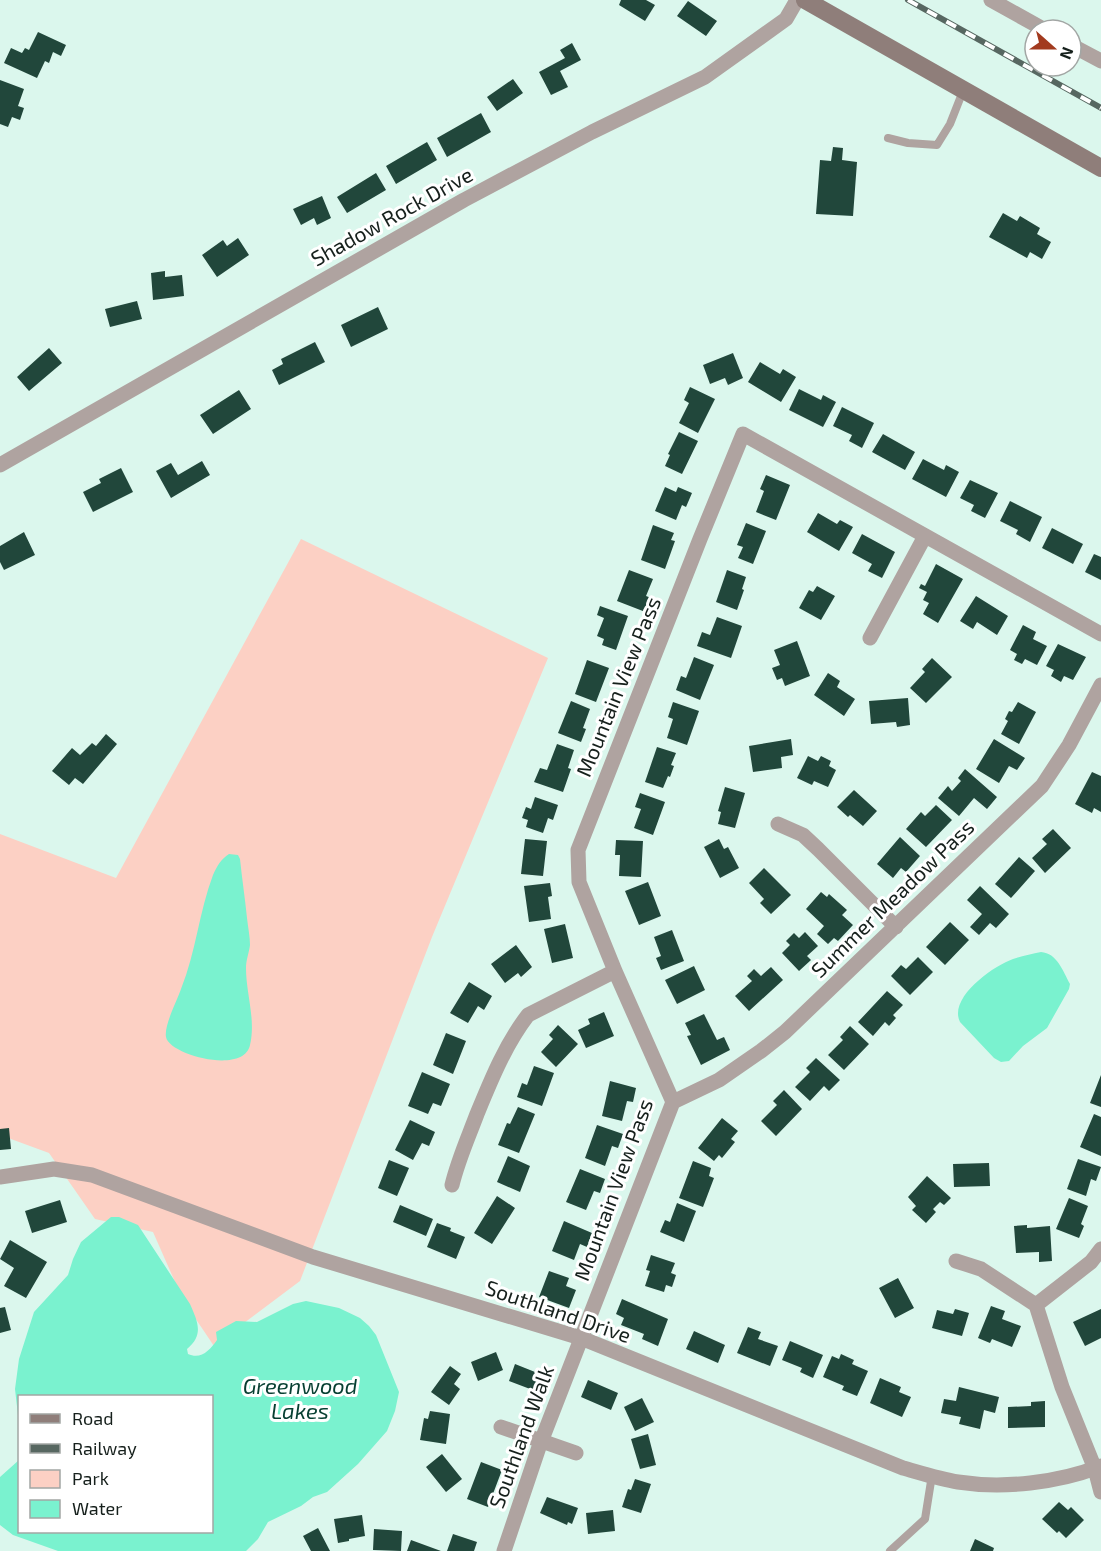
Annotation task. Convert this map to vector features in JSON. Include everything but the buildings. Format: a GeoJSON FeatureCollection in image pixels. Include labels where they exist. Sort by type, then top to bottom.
{"type":"FeatureCollection","features":[{"type":"Feature","properties":{"kind":"main road"},"geometry":{"type":"LineString","coordinates":[[805,0],[1101,168]]}},
{"type":"Feature","properties":{"kind":"street","name":"Shadow Rock Drive"},"geometry":{"type":"LineString","coordinates":[[0,465],[464,200],[592,132],[705,77],[786,19],[797,0]]}},
{"type":"Feature","properties":{"kind":"street"},"geometry":{"type":"LineString","coordinates":[[991,0],[1023,18]]}},
{"type":"Feature","properties":{"kind":"street"},"geometry":{"type":"LineString","coordinates":[[1083,51],[1101,61]]}},
{"type":"Feature","properties":{"kind":"street","name":"Mountain View Pass"},"geometry":{"type":"LineString","coordinates":[[581,1338],[673,1102],[615,971],[579,882],[578,850],[743,434],[1101,634]]}},
{"type":"Feature","properties":{"kind":"street"},"geometry":{"type":"LineString","coordinates":[[870,638],[925,536]]}},
{"type":"Feature","properties":{"kind":"street","name":"Summer Meadow Pass"},"geometry":{"type":"LineString","coordinates":[[673,1102],[719,1080],[785,1032],[1042,786],[1069,745],[1101,685]]}},
{"type":"Feature","properties":{"kind":"street"},"geometry":{"type":"LineString","coordinates":[[778,824],[795,831],[810,842],[896,927]]}},
{"type":"Feature","properties":{"kind":"street"},"geometry":{"type":"LineString","coordinates":[[452,1185],[458,1163],[493,1073],[528,1015],[615,971]]}},
{"type":"Feature","properties":{"kind":"street","name":"Southland Drive"},"geometry":{"type":"LineString","coordinates":[[0,1177],[54,1169],[92,1175],[313,1257],[581,1338],[903,1468],[957,1482],[994,1485],[1035,1483],[1098,1468]]}},
{"type":"Feature","properties":{"kind":"street"},"geometry":{"type":"LineString","coordinates":[[1036,1305],[1090,1262],[1101,1249]]}},
{"type":"Feature","properties":{"kind":"street"},"geometry":{"type":"LineString","coordinates":[[957,1261],[981,1269],[1036,1305],[1062,1387],[1098,1468],[1101,1492]]}},
{"type":"Feature","properties":{"kind":"street","name":"Southland Walk"},"geometry":{"type":"LineString","coordinates":[[504,1551],[581,1338]]}},
{"type":"Feature","properties":{"kind":"street"},"geometry":{"type":"LineString","coordinates":[[501,1427],[576,1453]]}},
{"type":"Feature","properties":{"kind":"lane"},"geometry":{"type":"LineString","coordinates":[[888,138],[937,145],[950,124],[963,90]]}},
{"type":"Feature","properties":{"kind":"lane"},"geometry":{"type":"LineString","coordinates":[[890,1551],[925,1519],[932,1475]]}},
{"type":"Feature","properties":{"kind":"green space"},"geometry":{"type":"Polygon","coordinates":[[[301,539],[548,658],[432,937],[300,1281],[244,1323],[218,1352],[183,1300],[153,1232],[95,1219],[49,1153],[0,1135],[0,834],[116,878],[301,539]]]}},
{"type":"Feature","properties":{"kind":"water"},"geometry":{"type":"Polygon","coordinates":[[[229,854],[238,855],[240,859],[250,942],[246,978],[252,1035],[245,1054],[235,1059],[207,1059],[192,1055],[170,1044],[166,1032],[186,975],[213,875],[229,854]]]}},
{"type":"Feature","properties":{"kind":"water"},"geometry":{"type":"Polygon","coordinates":[[[1041,952],[1047,953],[1059,963],[1070,984],[1069,989],[1047,1028],[1023,1046],[1009,1061],[1001,1062],[994,1058],[960,1022],[958,1013],[960,1003],[974,984],[995,968],[1013,959],[1041,952]]]}},
{"type":"Feature","properties":{"kind":"water","name":"Greenwood Lakes"},"geometry":{"type":"Polygon","coordinates":[[[111,1217],[119,1217],[138,1225],[190,1304],[198,1328],[196,1339],[187,1349],[188,1354],[193,1356],[205,1353],[217,1340],[216,1332],[236,1321],[257,1322],[293,1304],[306,1301],[339,1308],[360,1318],[376,1335],[399,1392],[387,1431],[358,1464],[327,1492],[313,1497],[301,1506],[268,1522],[258,1539],[246,1551],[58,1551],[13,1535],[0,1525],[0,1477],[18,1461],[18,1533],[213,1533],[213,1395],[18,1395],[18,1415],[15,1389],[19,1359],[34,1312],[68,1275],[81,1242],[111,1217]]]}},
{"type":"Feature","properties":{"kind":"railway"},"geometry":{"type":"LineString","coordinates":[[908,0],[1101,108]]}}]}
